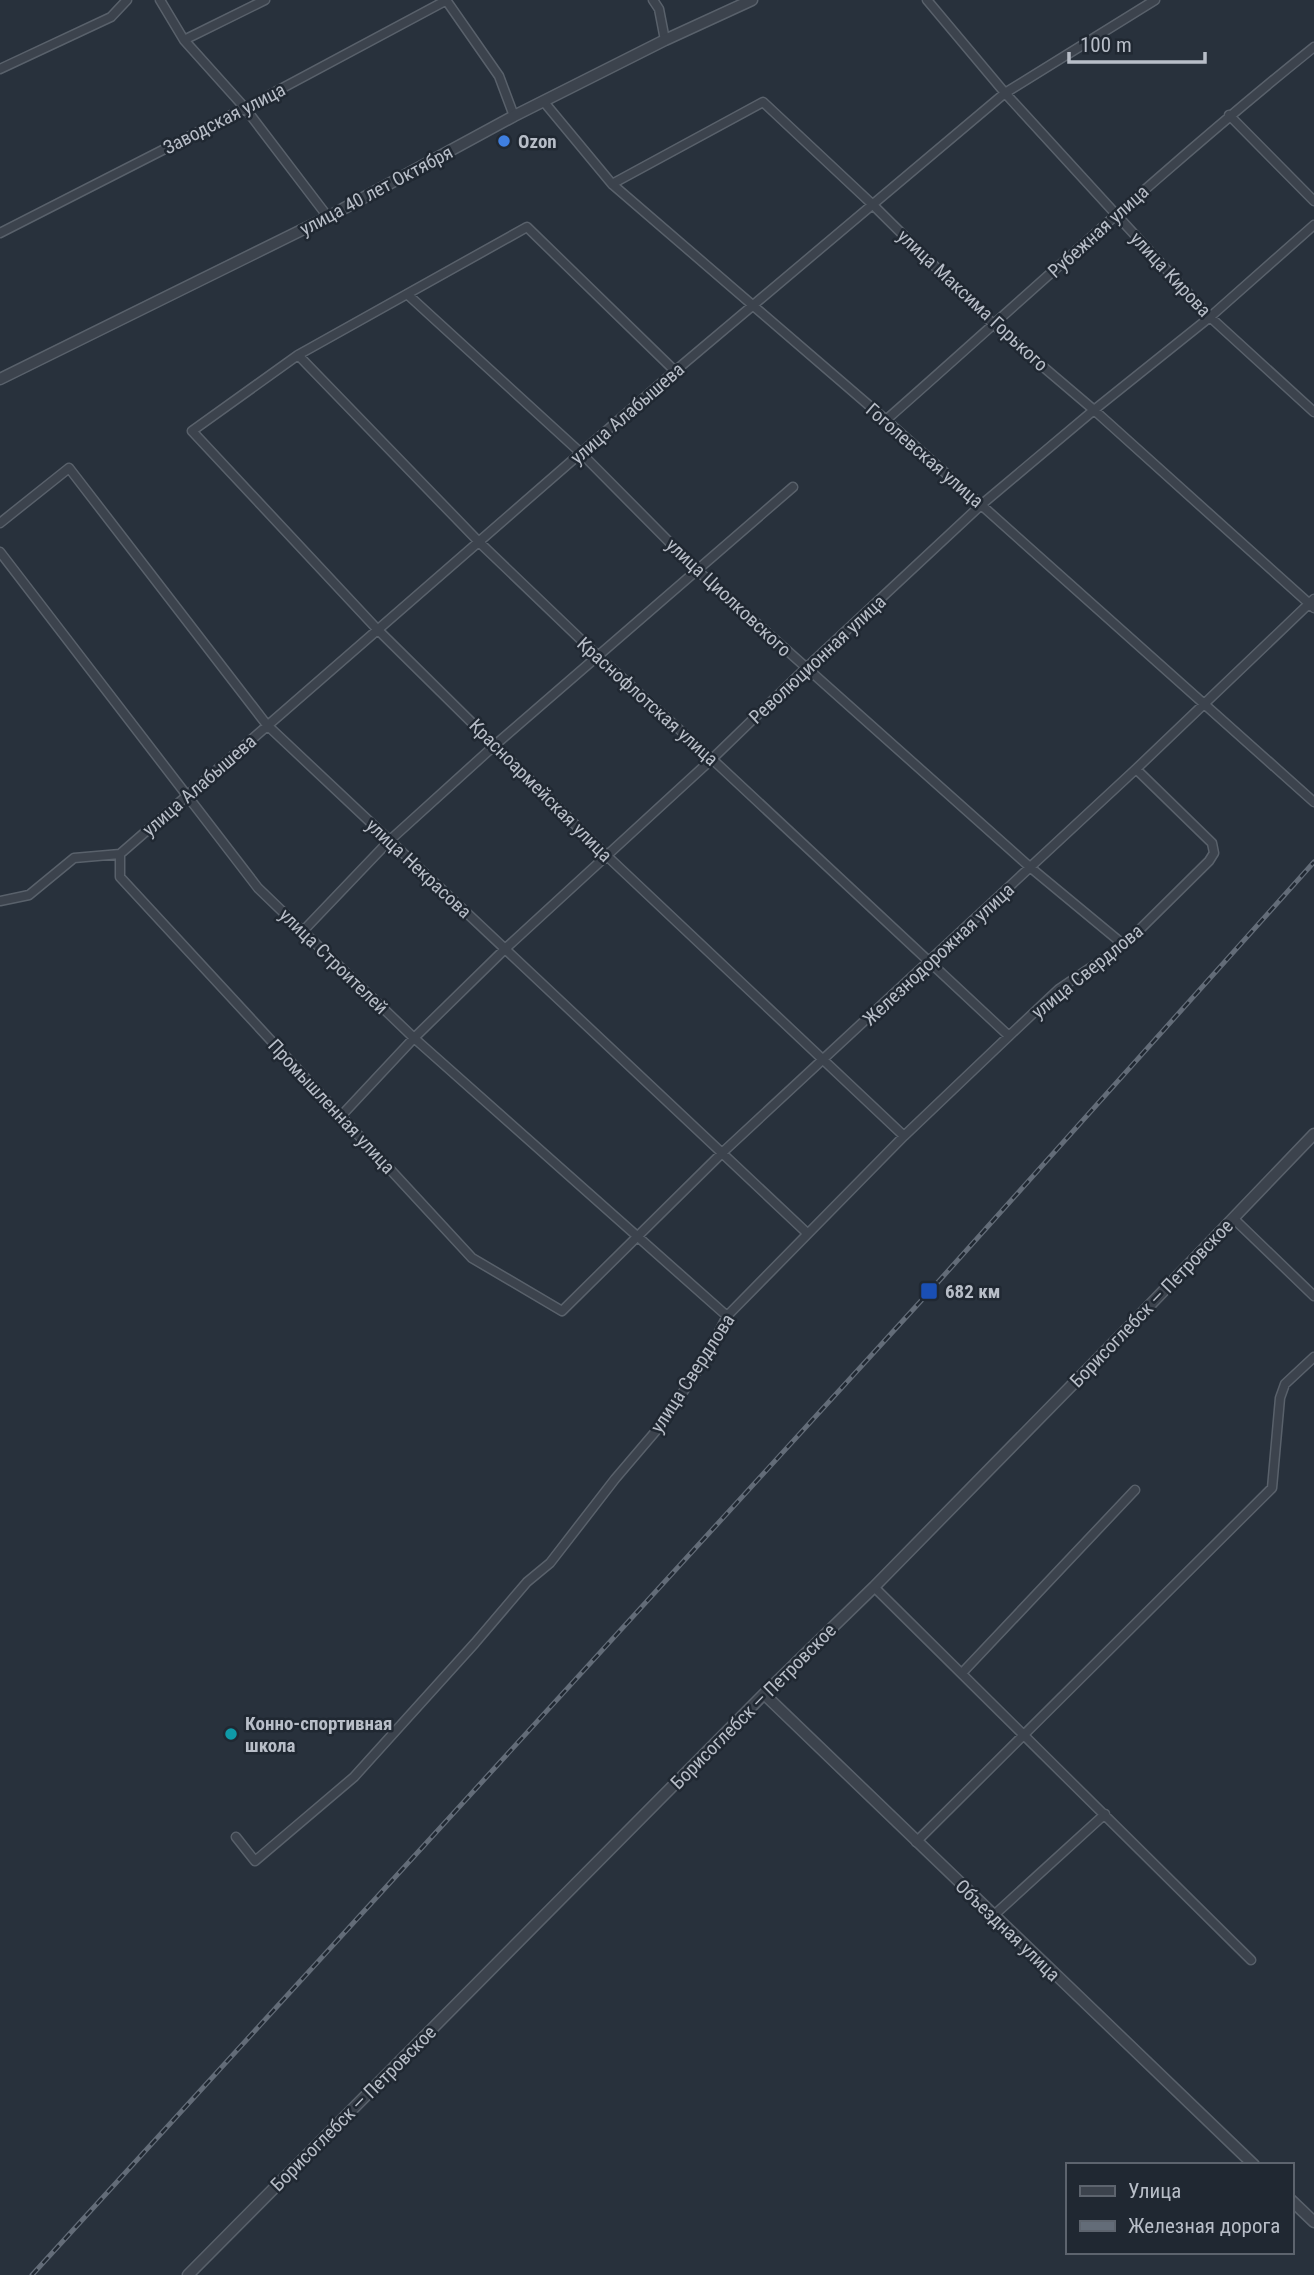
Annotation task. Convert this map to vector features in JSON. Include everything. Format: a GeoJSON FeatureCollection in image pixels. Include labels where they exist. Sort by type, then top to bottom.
{"type":"FeatureCollection","features":[{"type":"Feature","properties":{"kind":"street"},"geometry":{"type":"LineString","coordinates":[[0,69],[111,17],[127,0]]}},
{"type":"Feature","properties":{"kind":"street"},"geometry":{"type":"LineString","coordinates":[[160,0],[184,40],[245,108],[328,217]]}},
{"type":"Feature","properties":{"kind":"street"},"geometry":{"type":"LineString","coordinates":[[184,40],[265,0]]}},
{"type":"Feature","properties":{"kind":"street"},"geometry":{"type":"LineString","coordinates":[[446,0],[499,76],[514,116]]}},
{"type":"Feature","properties":{"kind":"street","name":"Заводская улица"},"geometry":{"type":"LineString","coordinates":[[0,233],[245,108],[446,0]]}},
{"type":"Feature","properties":{"kind":"street"},"geometry":{"type":"LineString","coordinates":[[653,0],[659,9],[664,40]]}},
{"type":"Feature","properties":{"kind":"street","name":"улица 40 лет Октября"},"geometry":{"type":"LineString","coordinates":[[0,379],[328,217],[514,116],[664,40],[752,0]]}},
{"type":"Feature","properties":{"kind":"street","name":"улица Кирова"},"geometry":{"type":"LineString","coordinates":[[927,0],[1004,93],[1210,317],[1314,412]]}},
{"type":"Feature","properties":{"kind":"street","name":"улица Алабышева"},"geometry":{"type":"LineString","coordinates":[[120,855],[675,371],[1004,93],[1155,0]]}},
{"type":"Feature","properties":{"kind":"street","name":"Рубежная улица"},"geometry":{"type":"LineString","coordinates":[[886,420],[1229,115],[1314,47]]}},
{"type":"Feature","properties":{"kind":"street","name":"Гоголевская улица"},"geometry":{"type":"LineString","coordinates":[[544,102],[612,184],[886,420],[1314,802]]}},
{"type":"Feature","properties":{"kind":"street","name":"улица Максима Горького"},"geometry":{"type":"LineString","coordinates":[[612,184],[763,102],[873,205],[994,325],[1312,603]]}},
{"type":"Feature","properties":{"kind":"street"},"geometry":{"type":"LineString","coordinates":[[1229,115],[1314,201]]}},
{"type":"Feature","properties":{"kind":"street","name":"Революционная улица"},"geometry":{"type":"LineString","coordinates":[[341,1116],[414,1038],[506,948],[712,759],[981,505],[1210,317],[1314,225]]}},
{"type":"Feature","properties":{"kind":"street"},"geometry":{"type":"LineString","coordinates":[[298,355],[527,227],[675,371]]}},
{"type":"Feature","properties":{"kind":"street","name":"улица Циолковского"},"geometry":{"type":"LineString","coordinates":[[407,295],[582,454],[698,571],[1031,867],[1125,945]]}},
{"type":"Feature","properties":{"kind":"street","name":"Красноармейская улица"},"geometry":{"type":"LineString","coordinates":[[298,355],[192,431],[377,629],[607,856],[904,1136]]}},
{"type":"Feature","properties":{"kind":"street","name":"Краснофлотская улица"},"geometry":{"type":"LineString","coordinates":[[298,355],[480,542],[598,656],[1009,1036]]}},
{"type":"Feature","properties":{"kind":"street","name":"улица Некрасова"},"geometry":{"type":"LineString","coordinates":[[0,523],[69,468],[267,725],[807,1233]]}},
{"type":"Feature","properties":{"kind":"street"},"geometry":{"type":"LineString","coordinates":[[303,932],[389,841],[495,745],[793,487]]}},
{"type":"Feature","properties":{"kind":"street","name":"улица Строителей"},"geometry":{"type":"LineString","coordinates":[[0,552],[258,888],[414,1038],[727,1316]]}},
{"type":"Feature","properties":{"kind":"street","name":"Железнодорожная улица"},"geometry":{"type":"LineString","coordinates":[[562,1311],[723,1152],[930,962],[1312,603]]}},
{"type":"Feature","properties":{"kind":"street","name":"улица Свердлова"},"geometry":{"type":"LineString","coordinates":[[236,1837],[255,1861],[314,1813],[380,1749],[527,1582],[550,1563],[661,1425],[705,1359],[727,1316],[904,1136],[1009,1036],[1059,989],[1125,945],[1209,861],[1214,853],[1212,843],[1136,769]]}},
{"type":"Feature","properties":{"kind":"street"},"geometry":{"type":"LineString","coordinates":[[0,901],[29,895],[74,858],[120,855]]}},
{"type":"Feature","properties":{"kind":"street","name":"Промышленная улица"},"geometry":{"type":"LineString","coordinates":[[120,855],[120,877],[472,1258],[562,1311]]}},
{"type":"Feature","properties":{"kind":"street","name":"Борисоглебск — Петровское"},"geometry":{"type":"LineString","coordinates":[[188,2275],[764,1694],[874,1587],[1314,1134]]}},
{"type":"Feature","properties":{"kind":"street"},"geometry":{"type":"LineString","coordinates":[[1233,1218],[1314,1296]]}},
{"type":"Feature","properties":{"kind":"street"},"geometry":{"type":"LineString","coordinates":[[916,1842],[1272,1488],[1280,1398],[1285,1384],[1314,1357]]}},
{"type":"Feature","properties":{"kind":"street"},"geometry":{"type":"LineString","coordinates":[[961,1673],[1135,1490]]}},
{"type":"Feature","properties":{"kind":"street"},"geometry":{"type":"LineString","coordinates":[[874,1587],[1251,1960]]}},
{"type":"Feature","properties":{"kind":"street","name":"Объездная улица"},"geometry":{"type":"LineString","coordinates":[[764,1694],[1252,2163]]}},
{"type":"Feature","properties":{"kind":"street"},"geometry":{"type":"LineString","coordinates":[[993,1916],[1105,1814]]}},
{"type":"Feature","properties":{"kind":"street"},"geometry":{"type":"LineString","coordinates":[[1293,2202],[1314,2222]]}},
{"type":"Feature","properties":{"kind":"railway"},"geometry":{"type":"LineString","coordinates":[[32,2275],[930,1291],[1314,862]]}},
{"type":"Feature","properties":{"kind":"place","name":"Ozon"},"geometry":{"type":"Point","coordinates":[504,141]}},
{"type":"Feature","properties":{"kind":"place","name":"682 км"},"geometry":{"type":"Point","coordinates":[929,1291]}},
{"type":"Feature","properties":{"kind":"place","name":"Конно-спортивная школа"},"geometry":{"type":"Point","coordinates":[231,1734]}}]}
